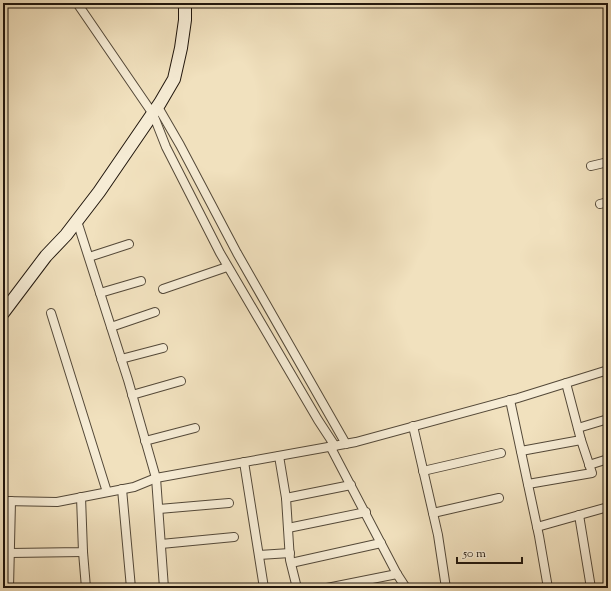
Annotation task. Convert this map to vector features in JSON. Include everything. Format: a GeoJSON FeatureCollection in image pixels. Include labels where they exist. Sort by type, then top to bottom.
{"type":"FeatureCollection","features":[{"type":"Feature","properties":{"kind":"street"},"geometry":{"type":"LineString","coordinates":[[77,3],[180,145],[240,258],[346,444]]}},
{"type":"Feature","properties":{"kind":"street"},"geometry":{"type":"LineString","coordinates":[[3,314],[46,256],[66,235],[100,192],[174,79],[182,48],[185,3]]}},
{"type":"Feature","properties":{"kind":"street"},"geometry":{"type":"LineString","coordinates":[[155,110],[166,147],[197,211],[227,267],[333,446],[351,485],[397,574],[406,588]]}},
{"type":"Feature","properties":{"kind":"street"},"geometry":{"type":"LineString","coordinates":[[591,166],[608,162]]}},
{"type":"Feature","properties":{"kind":"street"},"geometry":{"type":"LineString","coordinates":[[77,221],[111,326],[156,478],[164,588]]}},
{"type":"Feature","properties":{"kind":"street"},"geometry":{"type":"LineString","coordinates":[[88,257],[129,244]]}},
{"type":"Feature","properties":{"kind":"street"},"geometry":{"type":"LineString","coordinates":[[162,289],[227,267]]}},
{"type":"Feature","properties":{"kind":"street"},"geometry":{"type":"LineString","coordinates":[[100,293],[141,281]]}},
{"type":"Feature","properties":{"kind":"street"},"geometry":{"type":"LineString","coordinates":[[111,326],[155,312]]}},
{"type":"Feature","properties":{"kind":"street"},"geometry":{"type":"LineString","coordinates":[[51,313],[107,492]]}},
{"type":"Feature","properties":{"kind":"street"},"geometry":{"type":"LineString","coordinates":[[121,359],[163,348]]}},
{"type":"Feature","properties":{"kind":"street"},"geometry":{"type":"LineString","coordinates":[[9,588],[10,553],[7,501],[57,502],[134,487],[156,478],[346,444],[510,400],[608,370]]}},
{"type":"Feature","properties":{"kind":"street"},"geometry":{"type":"LineString","coordinates":[[132,395],[181,381]]}},
{"type":"Feature","properties":{"kind":"street"},"geometry":{"type":"LineString","coordinates":[[528,484],[592,473],[581,440],[566,382]]}},
{"type":"Feature","properties":{"kind":"street"},"geometry":{"type":"LineString","coordinates":[[510,400],[537,527],[548,588]]}},
{"type":"Feature","properties":{"kind":"street"},"geometry":{"type":"LineString","coordinates":[[578,428],[608,419]]}},
{"type":"Feature","properties":{"kind":"street"},"geometry":{"type":"LineString","coordinates":[[413,426],[438,535],[446,588]]}},
{"type":"Feature","properties":{"kind":"street"},"geometry":{"type":"LineString","coordinates":[[146,441],[196,428]]}},
{"type":"Feature","properties":{"kind":"street"},"geometry":{"type":"LineString","coordinates":[[521,451],[581,440]]}},
{"type":"Feature","properties":{"kind":"street"},"geometry":{"type":"LineString","coordinates":[[423,471],[500,453]]}},
{"type":"Feature","properties":{"kind":"street"},"geometry":{"type":"LineString","coordinates":[[279,456],[286,498],[291,563],[297,588]]}},
{"type":"Feature","properties":{"kind":"street"},"geometry":{"type":"LineString","coordinates":[[589,465],[608,459]]}},
{"type":"Feature","properties":{"kind":"street"},"geometry":{"type":"LineString","coordinates":[[244,462],[264,588]]}},
{"type":"Feature","properties":{"kind":"street"},"geometry":{"type":"LineString","coordinates":[[286,498],[351,485]]}},
{"type":"Feature","properties":{"kind":"street"},"geometry":{"type":"LineString","coordinates":[[122,489],[131,588]]}},
{"type":"Feature","properties":{"kind":"street"},"geometry":{"type":"LineString","coordinates":[[81,497],[86,588]]}},
{"type":"Feature","properties":{"kind":"street"},"geometry":{"type":"LineString","coordinates":[[433,513],[499,498]]}},
{"type":"Feature","properties":{"kind":"street"},"geometry":{"type":"LineString","coordinates":[[158,509],[229,503]]}},
{"type":"Feature","properties":{"kind":"street"},"geometry":{"type":"LineString","coordinates":[[537,527],[608,507]]}},
{"type":"Feature","properties":{"kind":"street"},"geometry":{"type":"LineString","coordinates":[[288,528],[366,512]]}},
{"type":"Feature","properties":{"kind":"street"},"geometry":{"type":"LineString","coordinates":[[578,515],[591,588]]}},
{"type":"Feature","properties":{"kind":"street"},"geometry":{"type":"LineString","coordinates":[[161,544],[234,537]]}},
{"type":"Feature","properties":{"kind":"street"},"geometry":{"type":"LineString","coordinates":[[291,563],[381,543]]}},
{"type":"Feature","properties":{"kind":"street"},"geometry":{"type":"LineString","coordinates":[[10,553],[83,552]]}},
{"type":"Feature","properties":{"kind":"street"},"geometry":{"type":"LineString","coordinates":[[259,556],[290,553]]}},
{"type":"Feature","properties":{"kind":"street"},"geometry":{"type":"LineString","coordinates":[[327,588],[397,574]]}}]}
